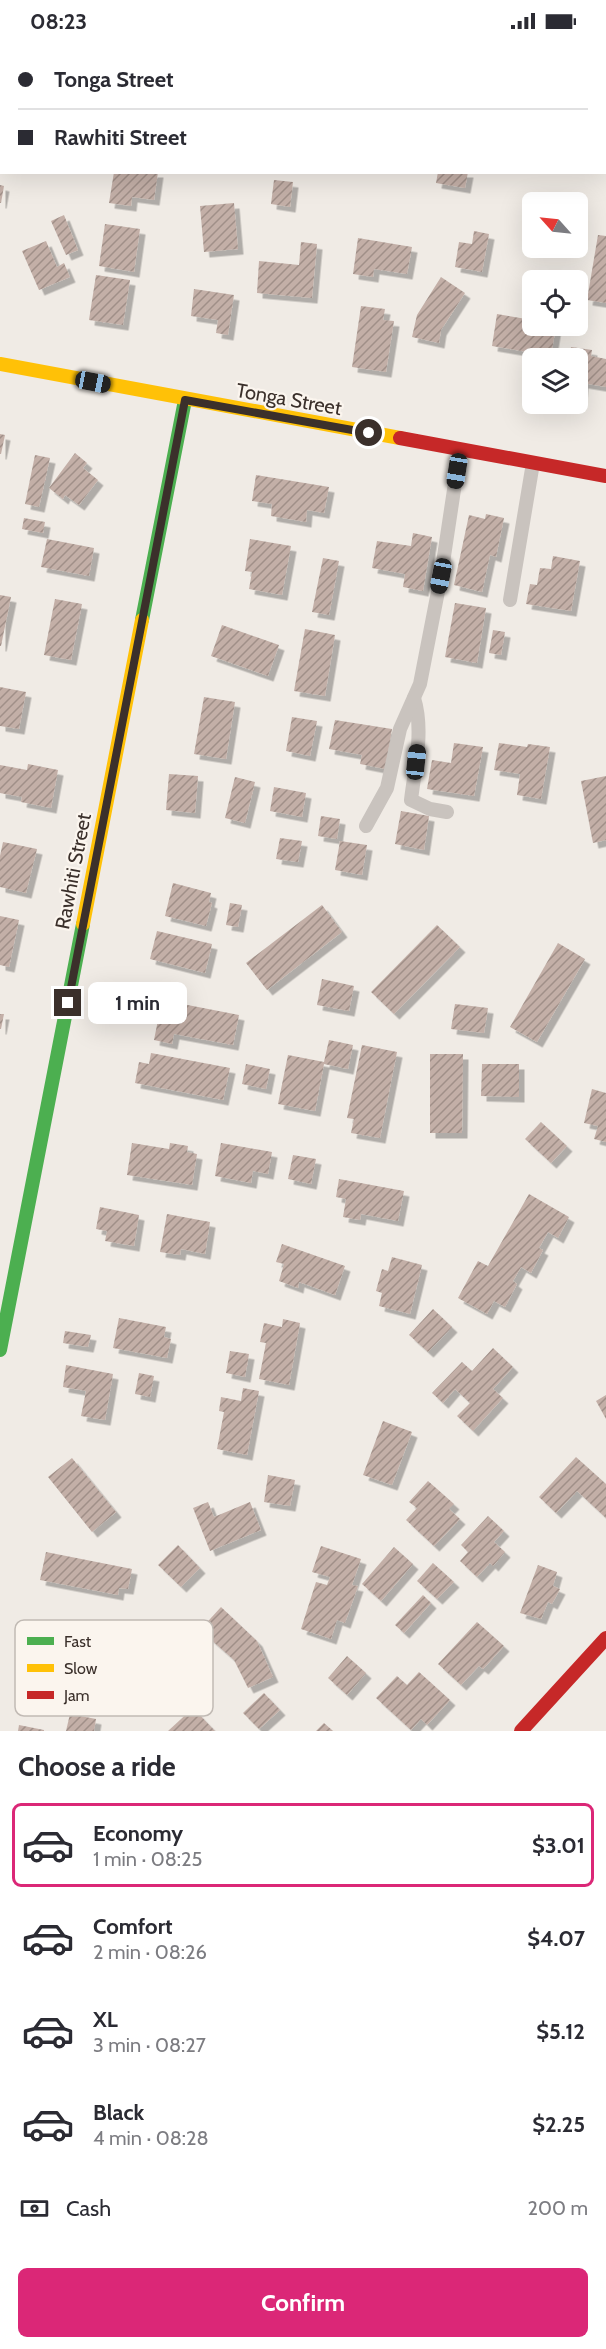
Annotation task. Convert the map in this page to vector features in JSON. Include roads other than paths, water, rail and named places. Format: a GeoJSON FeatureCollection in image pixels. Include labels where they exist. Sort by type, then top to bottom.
{"type":"FeatureCollection","features":[{"type":"Feature","properties":{"kind":"street","name":"Tonga Street"},"geometry":{"type":"LineString","coordinates":[[0,364],[606,476]]}},
{"type":"Feature","properties":{"kind":"street","name":"Rawhiti Street"},"geometry":{"type":"LineString","coordinates":[[0,1350],[185,400]]}},
{"type":"Feature","properties":{"kind":"street"},"geometry":{"type":"LineString","coordinates":[[521,1731],[606,1638]]}},
{"type":"Feature","properties":{"kind":"lane"},"geometry":{"type":"LineString","coordinates":[[366,826],[387,788],[400,729],[420,684],[441,576],[460,450]]}},
{"type":"Feature","properties":{"kind":"lane"},"geometry":{"type":"LineString","coordinates":[[510,600],[533,463]]}},
{"type":"Feature","properties":{"kind":"lane"},"geometry":{"type":"LineString","coordinates":[[414,698],[419,713],[419,729],[411,800],[430,809],[447,812]]}}]}
